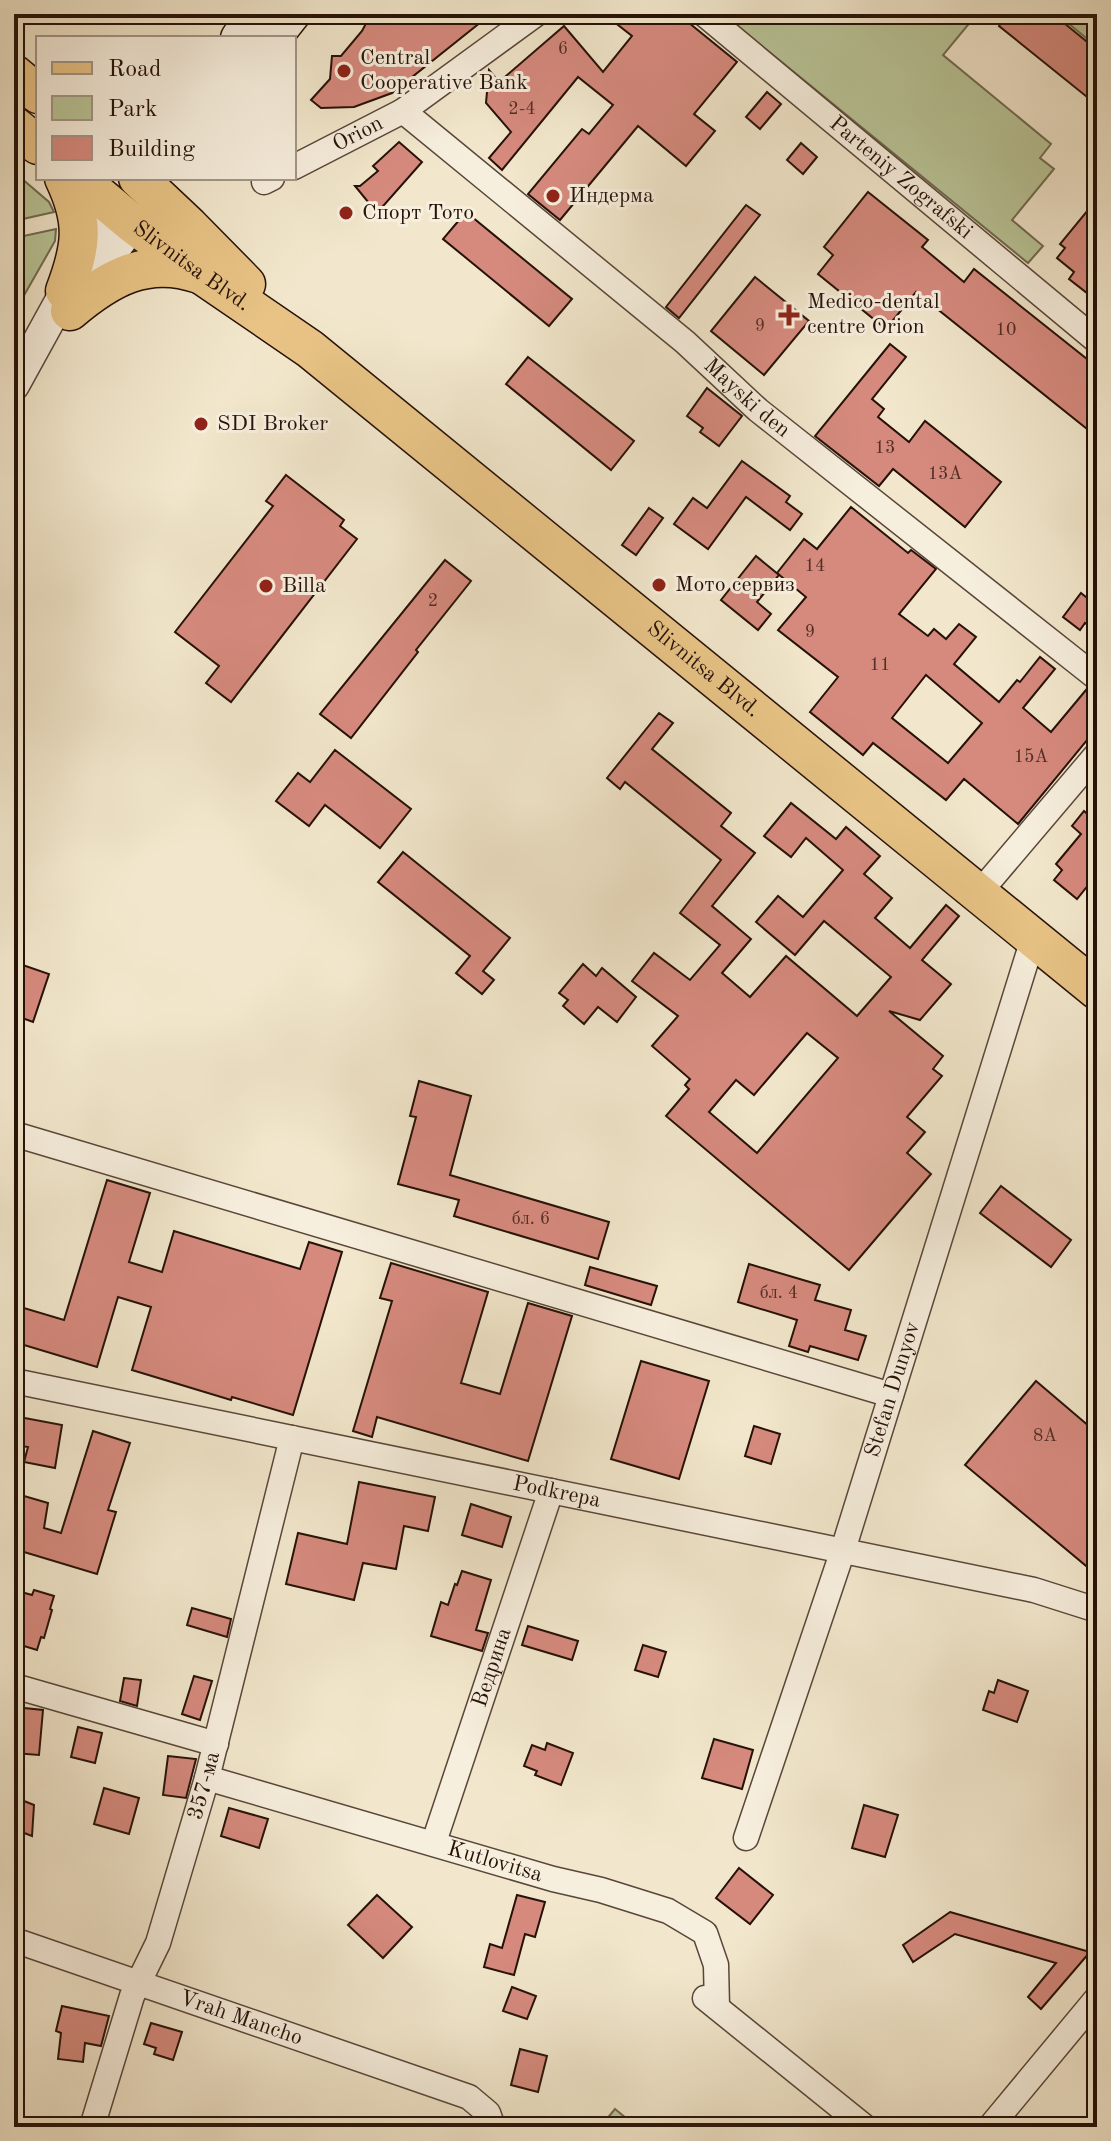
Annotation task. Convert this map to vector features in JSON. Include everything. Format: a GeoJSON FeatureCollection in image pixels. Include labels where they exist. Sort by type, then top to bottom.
{"type":"FeatureCollection","features":[{"type":"Feature","properties":{"kind":"main road"},"geometry":{"type":"LineString","coordinates":[[239,36],[254,14]]}},
{"type":"Feature","properties":{"kind":"main road"},"geometry":{"type":"LineString","coordinates":[[276,36],[293,14]]}},
{"type":"Feature","properties":{"kind":"main road"},"geometry":{"type":"LineString","coordinates":[[14,74],[36,92]]}},
{"type":"Feature","properties":{"kind":"main road"},"geometry":{"type":"LineString","coordinates":[[14,126],[36,143]]}},
{"type":"Feature","properties":{"kind":"main road"},"geometry":{"type":"LineString","coordinates":[[65,180],[76,213],[80,243],[68,301]]}},
{"type":"Feature","properties":{"kind":"main road","name":"Slivnitsa Blvd."},"geometry":{"type":"LineString","coordinates":[[80,180],[202,275],[310,349],[1097,990]]}},
{"type":"Feature","properties":{"kind":"main road"},"geometry":{"type":"LineString","coordinates":[[124,217],[149,182]]}},
{"type":"Feature","properties":{"kind":"main road","name":"Slivnitsa Blvd."},"geometry":{"type":"LineString","coordinates":[[149,182],[310,349]]}},
{"type":"Feature","properties":{"kind":"main road"},"geometry":{"type":"LineString","coordinates":[[68,301],[134,272],[162,267],[202,275]]}},
{"type":"Feature","properties":{"kind":"street","name":"Orion"},"geometry":{"type":"LineString","coordinates":[[296,166],[403,111],[536,14]]}},
{"type":"Feature","properties":{"kind":"street","name":"Parteniy Zografski"},"geometry":{"type":"LineString","coordinates":[[704,14],[1095,335]]}},
{"type":"Feature","properties":{"kind":"street","name":"Mayski den"},"geometry":{"type":"LineString","coordinates":[[403,111],[685,342],[758,410],[1097,678]]}},
{"type":"Feature","properties":{"kind":"street"},"geometry":{"type":"LineString","coordinates":[[14,385],[34,348],[68,301],[102,225],[124,217]]}},
{"type":"Feature","properties":{"kind":"street"},"geometry":{"type":"LineString","coordinates":[[979,893],[1097,754]]}},
{"type":"Feature","properties":{"kind":"street","name":"Stefan Dunyov"},"geometry":{"type":"LineString","coordinates":[[746,1838],[843,1550],[1033,939]]}},
{"type":"Feature","properties":{"kind":"street"},"geometry":{"type":"LineString","coordinates":[[14,1134],[891,1395]]}},
{"type":"Feature","properties":{"kind":"street","name":"Podkrepa"},"geometry":{"type":"LineString","coordinates":[[14,1381],[1034,1590],[1097,1610]]}},
{"type":"Feature","properties":{"kind":"street","name":"357-ма"},"geometry":{"type":"LineString","coordinates":[[92,2127],[132,1996],[158,1943],[207,1778],[292,1438]]}},
{"type":"Feature","properties":{"kind":"street","name":"Ведрина"},"geometry":{"type":"LineString","coordinates":[[434,1842],[551,1491]]}},
{"type":"Feature","properties":{"kind":"street"},"geometry":{"type":"LineString","coordinates":[[14,1686],[216,1744]]}},
{"type":"Feature","properties":{"kind":"street","name":"Kutlovitsa"},"geometry":{"type":"LineString","coordinates":[[207,1778],[668,1911],[705,1933],[716,1965],[710,2002],[865,2127]]}},
{"type":"Feature","properties":{"kind":"street","name":"Vrah Mancho"},"geometry":{"type":"LineString","coordinates":[[14,1940],[469,2097],[488,2113],[493,2127]]}},
{"type":"Feature","properties":{"kind":"street"},"geometry":{"type":"LineString","coordinates":[[990,2127],[1097,1998]]}},
{"type":"Feature","properties":{"kind":"green space"},"geometry":{"type":"Polygon","coordinates":[[[977,14],[943,55],[1051,144],[1040,158],[1054,169],[1012,220],[1043,246],[1028,263],[725,16],[977,14]]]}},
{"type":"Feature","properties":{"kind":"green space"},"geometry":{"type":"Polygon","coordinates":[[[1057,14],[1097,14],[1097,47],[1057,14]]]}},
{"type":"Feature","properties":{"kind":"green space"},"geometry":{"type":"Polygon","coordinates":[[[14,172],[49,202],[54,212],[14,221],[14,172]]]}},
{"type":"Feature","properties":{"kind":"green space"},"geometry":{"type":"Polygon","coordinates":[[[56,229],[55,241],[14,313],[14,238],[56,229]]]}},
{"type":"Feature","properties":{"kind":"green space"},"geometry":{"type":"Polygon","coordinates":[[[615,2109],[637,2127],[600,2127],[615,2109]]]}},
{"type":"Feature","properties":{"kind":"building"},"geometry":{"type":"Polygon","coordinates":[[[371,14],[491,14],[392,93],[354,107],[321,108],[311,100],[330,79],[332,56],[341,56],[362,31],[371,14]]]}},
{"type":"Feature","properties":{"kind":"building"},"geometry":{"type":"Polygon","coordinates":[[[604,14],[678,14],[737,62],[694,114],[715,131],[686,166],[638,126],[560,220],[528,194],[582,129],[589,134],[613,105],[578,77],[502,170],[489,158],[511,132],[486,103],[489,70],[499,82],[564,26],[603,72],[632,36],[604,14]]]}},
{"type":"Feature","properties":{"kind":"building"},"geometry":{"type":"Polygon","coordinates":[[[1008,14],[1053,14],[1097,50],[1097,105],[999,26],[1008,14]]]}},
{"type":"Feature","properties":{"kind":"building"},"geometry":{"type":"Polygon","coordinates":[[[767,92],[781,104],[760,129],[746,117],[767,92]]]}},
{"type":"Feature","properties":{"kind":"building"},"geometry":{"type":"Polygon","coordinates":[[[399,142],[422,162],[377,213],[355,186],[360,186],[378,171],[373,166],[399,142]]]}},
{"type":"Feature","properties":{"kind":"building"},"geometry":{"type":"Polygon","coordinates":[[[801,143],[817,157],[803,174],[787,160],[801,143]]]}},
{"type":"Feature","properties":{"kind":"building"},"geometry":{"type":"Polygon","coordinates":[[[868,192],[928,240],[922,247],[964,282],[974,269],[1097,367],[1097,437],[916,292],[886,329],[818,274],[833,255],[824,247],[868,192]]]}},
{"type":"Feature","properties":{"kind":"building"},"geometry":{"type":"Polygon","coordinates":[[[1097,199],[1097,281],[1087,293],[1069,279],[1074,272],[1057,258],[1065,248],[1060,244],[1097,199]]]}},
{"type":"Feature","properties":{"kind":"building"},"geometry":{"type":"Polygon","coordinates":[[[746,205],[760,215],[679,318],[666,307],[746,205]]]}},
{"type":"Feature","properties":{"kind":"building"},"geometry":{"type":"Polygon","coordinates":[[[466,212],[572,299],[549,326],[443,239],[466,212]]]}},
{"type":"Feature","properties":{"kind":"building"},"geometry":{"type":"Polygon","coordinates":[[[755,277],[809,321],[764,375],[711,331],[755,277]]]}},
{"type":"Feature","properties":{"kind":"building"},"geometry":{"type":"Polygon","coordinates":[[[890,344],[906,357],[872,399],[884,409],[878,417],[909,442],[925,421],[1001,482],[965,527],[893,469],[879,486],[815,436],[890,344]]]}},
{"type":"Feature","properties":{"kind":"building"},"geometry":{"type":"Polygon","coordinates":[[[528,357],[634,441],[611,470],[506,384],[528,357]]]}},
{"type":"Feature","properties":{"kind":"building"},"geometry":{"type":"Polygon","coordinates":[[[707,388],[742,416],[719,446],[700,432],[703,428],[687,416],[707,388]]]}},
{"type":"Feature","properties":{"kind":"building"},"geometry":{"type":"Polygon","coordinates":[[[742,461],[790,496],[786,502],[802,514],[790,530],[746,497],[708,549],[674,524],[693,498],[707,508],[742,461]]]}},
{"type":"Feature","properties":{"kind":"building","name":"Billa"},"geometry":{"type":"Polygon","coordinates":[[[286,475],[344,520],[340,526],[357,539],[231,702],[206,683],[219,666],[175,632],[273,506],[266,501],[286,475]]]}},
{"type":"Feature","properties":{"kind":"building"},"geometry":{"type":"Polygon","coordinates":[[[851,507],[908,553],[911,550],[936,569],[899,614],[928,636],[934,629],[946,639],[959,624],[976,637],[954,664],[999,702],[1040,657],[1055,669],[1023,708],[1051,732],[1086,690],[1097,699],[1097,728],[1018,824],[964,779],[946,800],[873,743],[863,755],[810,712],[838,677],[778,630],[806,597],[777,573],[804,539],[817,549],[851,507]],[[926,675],[892,718],[948,763],[982,723],[926,675]]]}},
{"type":"Feature","properties":{"kind":"building"},"geometry":{"type":"Polygon","coordinates":[[[649,508],[663,518],[636,555],[622,545],[649,508]]]}},
{"type":"Feature","properties":{"kind":"building"},"geometry":{"type":"Polygon","coordinates":[[[756,556],[779,575],[757,602],[771,614],[758,630],[721,600],[756,556]]]}},
{"type":"Feature","properties":{"kind":"building"},"geometry":{"type":"Polygon","coordinates":[[[445,560],[471,581],[351,738],[320,714],[445,560]]]}},
{"type":"Feature","properties":{"kind":"building"},"geometry":{"type":"Polygon","coordinates":[[[1081,593],[1097,606],[1097,632],[1085,623],[1080,630],[1063,617],[1081,593]]]}},
{"type":"Feature","properties":{"kind":"building"},"geometry":{"type":"Polygon","coordinates":[[[659,713],[673,723],[652,749],[731,813],[721,826],[755,853],[712,906],[751,939],[722,973],[750,997],[786,956],[857,1016],[891,977],[824,921],[795,955],[756,922],[778,896],[803,917],[843,870],[806,838],[791,857],[764,836],[791,803],[836,839],[846,827],[880,856],[864,874],[892,898],[875,918],[910,948],[946,905],[959,916],[922,960],[951,984],[920,1020],[889,1011],[943,1056],[933,1069],[942,1076],[907,1117],[925,1132],[907,1153],[931,1174],[849,1270],[666,1116],[689,1089],[685,1085],[690,1079],[652,1046],[678,1016],[632,981],[654,953],[690,980],[720,945],[680,913],[721,860],[625,782],[620,789],[607,778],[659,713]],[[807,1033],[754,1095],[736,1080],[709,1112],[757,1153],[838,1058],[807,1033]]]}},
{"type":"Feature","properties":{"kind":"building"},"geometry":{"type":"Polygon","coordinates":[[[335,750],[411,809],[380,848],[325,805],[309,826],[276,801],[298,773],[310,782],[335,750]]]}},
{"type":"Feature","properties":{"kind":"building"},"geometry":{"type":"Polygon","coordinates":[[[1084,811],[1093,819],[1097,814],[1097,874],[1077,899],[1054,880],[1062,870],[1056,864],[1081,834],[1072,826],[1084,811]]]}},
{"type":"Feature","properties":{"kind":"building"},"geometry":{"type":"Polygon","coordinates":[[[403,852],[510,938],[483,971],[494,980],[482,994],[456,973],[470,956],[378,882],[403,852]]]}},
{"type":"Feature","properties":{"kind":"building"},"geometry":{"type":"Polygon","coordinates":[[[14,962],[49,974],[33,1022],[14,1015],[14,962]]]}},
{"type":"Feature","properties":{"kind":"building"},"geometry":{"type":"Polygon","coordinates":[[[583,964],[596,976],[602,968],[636,997],[617,1022],[598,1007],[584,1024],[563,1006],[568,1000],[559,993],[583,964]]]}},
{"type":"Feature","properties":{"kind":"building"},"geometry":{"type":"Polygon","coordinates":[[[419,1081],[471,1096],[450,1175],[609,1222],[598,1259],[454,1216],[459,1200],[398,1184],[416,1117],[410,1116],[419,1081]]]}},
{"type":"Feature","properties":{"kind":"building"},"geometry":{"type":"Polygon","coordinates":[[[107,1180],[150,1193],[129,1262],[162,1272],[174,1231],[300,1269],[309,1242],[342,1252],[293,1415],[132,1370],[151,1307],[118,1297],[97,1367],[14,1342],[14,1305],[64,1320],[107,1180]]]}},
{"type":"Feature","properties":{"kind":"building"},"geometry":{"type":"Polygon","coordinates":[[[1001,1186],[1071,1240],[1051,1267],[980,1213],[1001,1186]]]}},
{"type":"Feature","properties":{"kind":"building"},"geometry":{"type":"Polygon","coordinates":[[[391,1263],[488,1292],[461,1383],[500,1394],[528,1303],[572,1316],[528,1461],[377,1417],[372,1437],[353,1431],[392,1301],[380,1298],[391,1263]]]}},
{"type":"Feature","properties":{"kind":"building"},"geometry":{"type":"Polygon","coordinates":[[[749,1264],[820,1285],[815,1300],[851,1310],[845,1330],[866,1336],[858,1360],[810,1346],[808,1352],[789,1346],[797,1320],[738,1302],[749,1264]]]}},
{"type":"Feature","properties":{"kind":"building"},"geometry":{"type":"Polygon","coordinates":[[[590,1267],[657,1286],[651,1305],[585,1285],[590,1267]]]}},
{"type":"Feature","properties":{"kind":"building"},"geometry":{"type":"Polygon","coordinates":[[[641,1361],[709,1381],[679,1479],[611,1459],[641,1361]]]}},
{"type":"Feature","properties":{"kind":"building"},"geometry":{"type":"Polygon","coordinates":[[[1036,1381],[1097,1433],[1097,1575],[965,1465],[1036,1381]]]}},
{"type":"Feature","properties":{"kind":"building"},"geometry":{"type":"Polygon","coordinates":[[[14,1416],[62,1425],[55,1468],[24,1462],[28,1447],[14,1445],[14,1416]]]}},
{"type":"Feature","properties":{"kind":"building"},"geometry":{"type":"Polygon","coordinates":[[[754,1426],[780,1434],[771,1464],[745,1456],[754,1426]]]}},
{"type":"Feature","properties":{"kind":"building"},"geometry":{"type":"Polygon","coordinates":[[[93,1431],[130,1443],[108,1510],[116,1512],[97,1574],[14,1549],[14,1493],[48,1503],[44,1528],[61,1533],[93,1431]]]}},
{"type":"Feature","properties":{"kind":"building"},"geometry":{"type":"Polygon","coordinates":[[[359,1482],[435,1497],[428,1531],[404,1526],[396,1569],[363,1563],[354,1600],[286,1584],[298,1533],[347,1544],[359,1482]]]}},
{"type":"Feature","properties":{"kind":"building"},"geometry":{"type":"Polygon","coordinates":[[[471,1504],[511,1517],[502,1547],[462,1535],[471,1504]]]}},
{"type":"Feature","properties":{"kind":"building"},"geometry":{"type":"Polygon","coordinates":[[[462,1571],[491,1580],[476,1630],[488,1633],[482,1651],[431,1636],[441,1602],[448,1605],[462,1571]]]}},
{"type":"Feature","properties":{"kind":"building"},"geometry":{"type":"Polygon","coordinates":[[[14,1590],[32,1595],[34,1590],[54,1596],[44,1638],[41,1637],[37,1650],[14,1643],[14,1590]]]}},
{"type":"Feature","properties":{"kind":"building"},"geometry":{"type":"Polygon","coordinates":[[[192,1608],[231,1619],[227,1637],[187,1625],[192,1608]]]}},
{"type":"Feature","properties":{"kind":"building"},"geometry":{"type":"Polygon","coordinates":[[[528,1626],[578,1641],[572,1660],[522,1645],[528,1626]]]}},
{"type":"Feature","properties":{"kind":"building"},"geometry":{"type":"Polygon","coordinates":[[[643,1645],[666,1652],[658,1677],[635,1670],[643,1645]]]}},
{"type":"Feature","properties":{"kind":"building"},"geometry":{"type":"Polygon","coordinates":[[[194,1676],[212,1681],[200,1720],[182,1714],[194,1676]]]}},
{"type":"Feature","properties":{"kind":"building"},"geometry":{"type":"Polygon","coordinates":[[[124,1678],[141,1680],[137,1706],[120,1701],[124,1678]]]}},
{"type":"Feature","properties":{"kind":"building"},"geometry":{"type":"Polygon","coordinates":[[[998,1680],[1028,1691],[1017,1722],[983,1710],[989,1691],[994,1693],[998,1680]]]}},
{"type":"Feature","properties":{"kind":"building"},"geometry":{"type":"Polygon","coordinates":[[[14,1707],[43,1710],[39,1755],[14,1753],[14,1707]]]}},
{"type":"Feature","properties":{"kind":"building"},"geometry":{"type":"Polygon","coordinates":[[[78,1727],[102,1733],[95,1763],[71,1757],[78,1727]]]}},
{"type":"Feature","properties":{"kind":"building"},"geometry":{"type":"Polygon","coordinates":[[[714,1739],[753,1750],[742,1789],[702,1778],[714,1739]]]}},
{"type":"Feature","properties":{"kind":"building"},"geometry":{"type":"Polygon","coordinates":[[[547,1743],[573,1753],[561,1785],[535,1775],[537,1771],[524,1766],[532,1745],[545,1750],[547,1743]]]}},
{"type":"Feature","properties":{"kind":"building"},"geometry":{"type":"Polygon","coordinates":[[[168,1756],[196,1759],[186,1798],[163,1795],[168,1756]]]}},
{"type":"Feature","properties":{"kind":"building"},"geometry":{"type":"Polygon","coordinates":[[[104,1788],[139,1798],[129,1834],[94,1824],[104,1788]]]}},
{"type":"Feature","properties":{"kind":"building"},"geometry":{"type":"Polygon","coordinates":[[[14,1797],[34,1805],[32,1836],[14,1829],[14,1797]]]}},
{"type":"Feature","properties":{"kind":"building"},"geometry":{"type":"Polygon","coordinates":[[[864,1805],[898,1815],[885,1857],[852,1848],[864,1805]]]}},
{"type":"Feature","properties":{"kind":"building"},"geometry":{"type":"Polygon","coordinates":[[[229,1808],[268,1819],[259,1848],[221,1836],[229,1808]]]}},
{"type":"Feature","properties":{"kind":"building"},"geometry":{"type":"Polygon","coordinates":[[[739,1868],[773,1895],[750,1924],[716,1898],[739,1868]]]}},
{"type":"Feature","properties":{"kind":"building"},"geometry":{"type":"Polygon","coordinates":[[[377,1895],[412,1927],[383,1958],[348,1925],[377,1895]]]}},
{"type":"Feature","properties":{"kind":"building"},"geometry":{"type":"Polygon","coordinates":[[[517,1895],[545,1902],[535,1937],[525,1934],[514,1975],[484,1967],[490,1944],[502,1948],[517,1895]]]}},
{"type":"Feature","properties":{"kind":"building"},"geometry":{"type":"Polygon","coordinates":[[[950,1912],[1090,1952],[1041,2009],[1028,1997],[1056,1963],[955,1934],[913,1962],[903,1945],[950,1912]]]}},
{"type":"Feature","properties":{"kind":"building"},"geometry":{"type":"Polygon","coordinates":[[[512,1987],[536,1996],[527,2019],[503,2011],[512,1987]]]}},
{"type":"Feature","properties":{"kind":"building"},"geometry":{"type":"Polygon","coordinates":[[[62,2006],[109,2016],[101,2046],[85,2043],[83,2062],[58,2059],[61,2033],[56,2031],[62,2006]]]}},
{"type":"Feature","properties":{"kind":"building"},"geometry":{"type":"Polygon","coordinates":[[[151,2023],[182,2032],[173,2060],[154,2054],[156,2048],[144,2044],[151,2023]]]}},
{"type":"Feature","properties":{"kind":"building"},"geometry":{"type":"Polygon","coordinates":[[[520,2049],[547,2056],[538,2092],[511,2085],[520,2049]]]}},
{"type":"Feature","properties":{"kind":"place","name":"Central Cooperative Bank"},"geometry":{"type":"Point","coordinates":[344,71]}},
{"type":"Feature","properties":{"kind":"place","name":"Индерма"},"geometry":{"type":"Point","coordinates":[553,196]}},
{"type":"Feature","properties":{"kind":"place","name":"Спорт Тото"},"geometry":{"type":"Point","coordinates":[346,213]}},
{"type":"Feature","properties":{"kind":"place","name":"Medico-dental centre Orion"},"geometry":{"type":"Point","coordinates":[789,315]}},
{"type":"Feature","properties":{"kind":"place","name":"SDI Broker"},"geometry":{"type":"Point","coordinates":[201,424]}},
{"type":"Feature","properties":{"kind":"place","name":"Мото сервиз"},"geometry":{"type":"Point","coordinates":[659,585]}},
{"type":"Feature","properties":{"kind":"place","name":"Billa"},"geometry":{"type":"Point","coordinates":[266,586]}}]}
